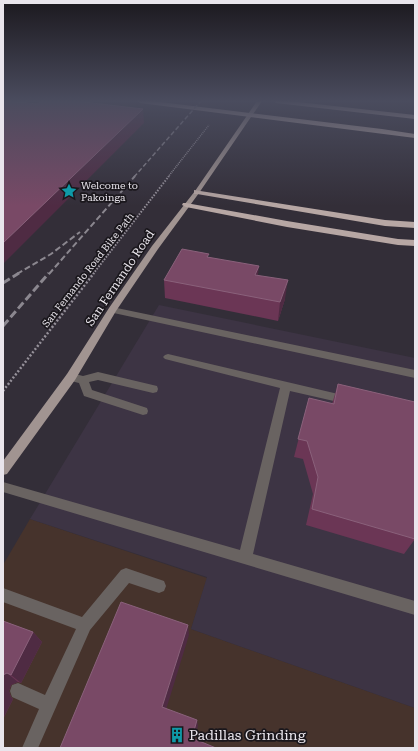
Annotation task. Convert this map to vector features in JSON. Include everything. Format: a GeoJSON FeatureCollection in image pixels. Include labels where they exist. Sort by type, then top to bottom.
{"type":"FeatureCollection","features":[{"type":"Feature","properties":{"kind":"highway"},"geometry":{"type":"LineString","coordinates":[[197,192],[385,223],[415,225]]}},
{"type":"Feature","properties":{"kind":"highway"},"geometry":{"type":"LineString","coordinates":[[186,205],[287,224],[398,242],[415,243]]}},
{"type":"Feature","properties":{"kind":"main road","name":"San Fernando Road"},"geometry":{"type":"LineString","coordinates":[[3,470],[71,377],[112,310],[186,205],[197,192],[235,136]]}},
{"type":"Feature","properties":{"kind":"lane"},"geometry":{"type":"LineString","coordinates":[[112,310],[415,374]]}},
{"type":"Feature","properties":{"kind":"lane"},"geometry":{"type":"LineString","coordinates":[[168,357],[354,402]]}},
{"type":"Feature","properties":{"kind":"lane"},"geometry":{"type":"LineString","coordinates":[[71,377],[82,380],[98,376],[153,390]]}},
{"type":"Feature","properties":{"kind":"lane"},"geometry":{"type":"LineString","coordinates":[[82,380],[88,393],[143,411]]}},
{"type":"Feature","properties":{"kind":"lane"},"geometry":{"type":"LineString","coordinates":[[245,558],[286,386]]}},
{"type":"Feature","properties":{"kind":"lane"},"geometry":{"type":"LineString","coordinates":[[3,487],[415,608]]}},
{"type":"Feature","properties":{"kind":"lane"},"geometry":{"type":"LineString","coordinates":[[30,748],[85,625],[126,575],[159,586]]}},
{"type":"Feature","properties":{"kind":"lane"},"geometry":{"type":"LineString","coordinates":[[3,594],[85,625]]}},
{"type":"Feature","properties":{"kind":"lane"},"geometry":{"type":"LineString","coordinates":[[18,690],[49,705]]}},
{"type":"Feature","properties":{"kind":"path","name":"San Fernando Road Bike Path"},"geometry":{"type":"LineString","coordinates":[[3,391],[200,136]]}},
{"type":"Feature","properties":{"kind":"shaded area"},"geometry":{"type":"Polygon","coordinates":[[[159,305],[415,358],[415,708],[191,629],[207,577],[30,519],[159,305]]]}},
{"type":"Feature","properties":{"kind":"shaded area"},"geometry":{"type":"Polygon","coordinates":[[[30,519],[207,578],[191,629],[415,708],[415,748],[3,748],[3,565],[30,519]]]}},
{"type":"Feature","properties":{"kind":"building"},"geometry":{"type":"Polygon","coordinates":[[[3,136],[115,136],[3,243],[3,136]]]}},
{"type":"Feature","properties":{"kind":"building"},"geometry":{"type":"Polygon","coordinates":[[[182,249],[209,254],[207,257],[259,266],[255,275],[288,280],[280,302],[164,280],[182,249]]]}},
{"type":"Feature","properties":{"kind":"building"},"geometry":{"type":"Polygon","coordinates":[[[338,384],[415,402],[415,539],[312,509],[318,477],[307,441],[298,439],[309,398],[334,404],[338,384]]]}},
{"type":"Feature","properties":{"kind":"building"},"geometry":{"type":"Polygon","coordinates":[[[121,602],[188,625],[162,707],[197,720],[192,738],[216,748],[60,748],[121,602]]]}},
{"type":"Feature","properties":{"kind":"building"},"geometry":{"type":"Polygon","coordinates":[[[3,621],[33,632],[11,675],[7,673],[3,675],[3,621]]]}},
{"type":"Feature","properties":{"kind":"railway"},"geometry":{"type":"LineString","coordinates":[[134,177],[170,136]]}},
{"type":"Feature","properties":{"kind":"railway"},"geometry":{"type":"LineString","coordinates":[[49,274],[135,176]]}},
{"type":"Feature","properties":{"kind":"railway"},"geometry":{"type":"LineString","coordinates":[[17,274],[51,254],[80,232]]}},
{"type":"Feature","properties":{"kind":"railway"},"geometry":{"type":"LineString","coordinates":[[3,283],[19,273]]}},
{"type":"Feature","properties":{"kind":"railway"},"geometry":{"type":"LineString","coordinates":[[3,326],[49,273]]}},
{"type":"Feature","properties":{"kind":"place","name":"Welcome to Pakoinga"},"geometry":{"type":"Point","coordinates":[69,191]}},
{"type":"Feature","properties":{"kind":"place","name":"Padillas Grinding"},"geometry":{"type":"Point","coordinates":[177,735]}}]}
